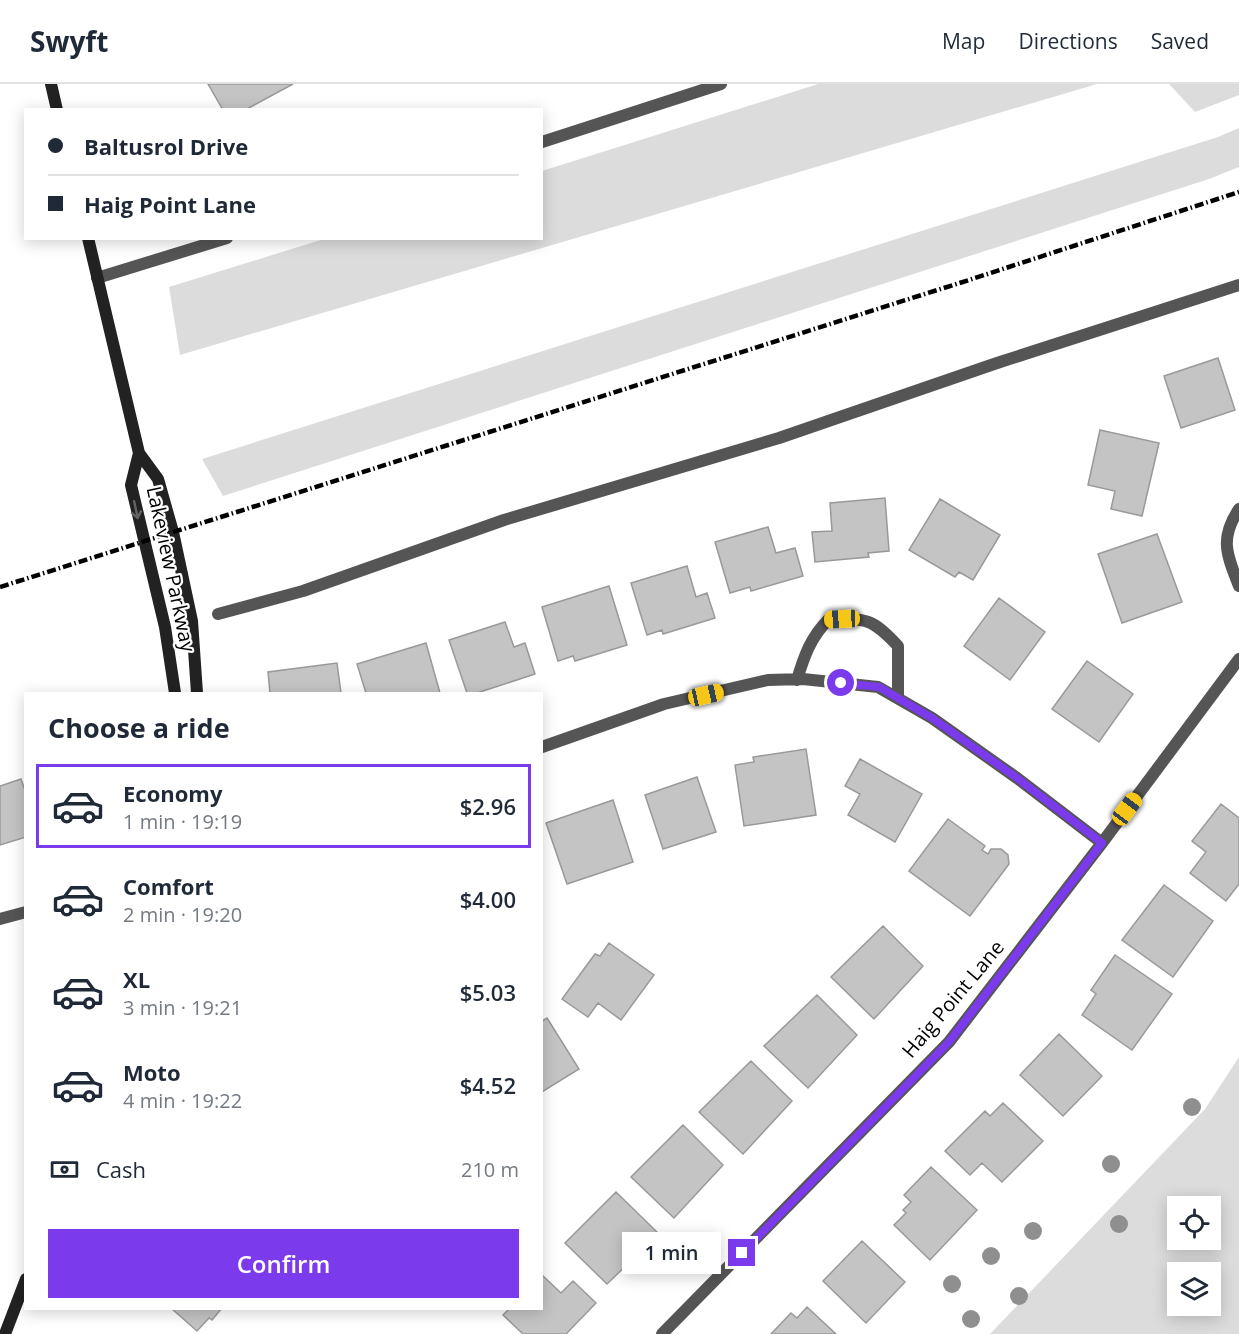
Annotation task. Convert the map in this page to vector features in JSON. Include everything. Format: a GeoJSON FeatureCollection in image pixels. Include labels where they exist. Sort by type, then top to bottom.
{"type":"FeatureCollection","features":[{"type":"Feature","properties":{"kind":"street"},"geometry":{"type":"LineString","coordinates":[[51,84],[57,108]]}},
{"type":"Feature","properties":{"kind":"street"},"geometry":{"type":"LineString","coordinates":[[543,142],[721,84]]}},
{"type":"Feature","properties":{"kind":"street","name":"Lakeview Parkway"},"geometry":{"type":"LineString","coordinates":[[88,240],[139,453],[158,479],[173,532],[192,621],[197,692]]}},
{"type":"Feature","properties":{"kind":"street"},"geometry":{"type":"LineString","coordinates":[[97,278],[220,240]]}},
{"type":"Feature","properties":{"kind":"street"},"geometry":{"type":"LineString","coordinates":[[218,614],[303,591],[504,520],[778,438],[997,363],[1239,285]]}},
{"type":"Feature","properties":{"kind":"street","name":"Lakeview Parkway"},"geometry":{"type":"LineString","coordinates":[[139,453],[131,485],[165,627],[175,692]]}},
{"type":"Feature","properties":{"kind":"street"},"geometry":{"type":"LineString","coordinates":[[1239,509],[1231,521],[1226,537],[1227,553],[1239,586]]}},
{"type":"Feature","properties":{"kind":"street"},"geometry":{"type":"LineString","coordinates":[[797,680],[804,656],[816,632],[828,620],[856,619],[879,626],[898,646],[898,698]]}},
{"type":"Feature","properties":{"kind":"street","name":"Haig Point Lane"},"geometry":{"type":"LineString","coordinates":[[662,1334],[949,1042],[1102,843],[1239,659]]}},
{"type":"Feature","properties":{"kind":"street"},"geometry":{"type":"LineString","coordinates":[[543,747],[664,704],[768,680],[797,680],[879,687],[932,718],[1008,771],[1102,843]]}},
{"type":"Feature","properties":{"kind":"street"},"geometry":{"type":"LineString","coordinates":[[0,920],[24,913]]}},
{"type":"Feature","properties":{"kind":"street"},"geometry":{"type":"LineString","coordinates":[[5,1334],[24,1285]]}},
{"type":"Feature","properties":{"kind":"shaded area"},"geometry":{"type":"Polygon","coordinates":[[[818,84],[1097,84],[180,355],[169,287],[321,240],[543,240],[543,171],[818,84]]]}},
{"type":"Feature","properties":{"kind":"shaded area"},"geometry":{"type":"Polygon","coordinates":[[[1169,84],[1239,84],[1239,95],[1195,112],[1169,84]]]}},
{"type":"Feature","properties":{"kind":"shaded area"},"geometry":{"type":"Polygon","coordinates":[[[1239,128],[1239,167],[1209,179],[223,496],[202,459],[1218,137],[1239,128]]]}},
{"type":"Feature","properties":{"kind":"shaded area"},"geometry":{"type":"Polygon","coordinates":[[[1239,1057],[1239,1334],[990,1334],[1205,1109],[1239,1057]]]}},
{"type":"Feature","properties":{"kind":"building"},"geometry":{"type":"Polygon","coordinates":[[[208,84],[293,84],[249,108],[222,108],[208,84]]]}},
{"type":"Feature","properties":{"kind":"building"},"geometry":{"type":"Polygon","coordinates":[[[1218,358],[1235,410],[1181,428],[1164,376],[1218,358]]]}},
{"type":"Feature","properties":{"kind":"building"},"geometry":{"type":"Polygon","coordinates":[[[1100,430],[1159,443],[1142,516],[1111,509],[1115,491],[1088,485],[1100,430]]]}},
{"type":"Feature","properties":{"kind":"building"},"geometry":{"type":"Polygon","coordinates":[[[885,498],[889,551],[868,553],[869,557],[815,562],[812,532],[832,531],[830,503],[885,498]]]}},
{"type":"Feature","properties":{"kind":"building"},"geometry":{"type":"Polygon","coordinates":[[[940,499],[1000,535],[973,580],[959,572],[955,577],[909,550],[940,499]]]}},
{"type":"Feature","properties":{"kind":"building"},"geometry":{"type":"Polygon","coordinates":[[[768,527],[776,553],[795,548],[803,576],[751,591],[750,587],[730,593],[715,542],[768,527]]]}},
{"type":"Feature","properties":{"kind":"building"},"geometry":{"type":"Polygon","coordinates":[[[1157,534],[1182,602],[1122,623],[1098,554],[1157,534]]]}},
{"type":"Feature","properties":{"kind":"building"},"geometry":{"type":"Polygon","coordinates":[[[687,566],[696,597],[707,593],[715,618],[663,634],[662,630],[647,635],[631,583],[687,566]]]}},
{"type":"Feature","properties":{"kind":"building"},"geometry":{"type":"Polygon","coordinates":[[[609,586],[627,645],[575,661],[573,656],[558,661],[542,607],[609,586]]]}},
{"type":"Feature","properties":{"kind":"building"},"geometry":{"type":"Polygon","coordinates":[[[999,598],[1045,632],[1010,680],[964,646],[999,598]]]}},
{"type":"Feature","properties":{"kind":"building"},"geometry":{"type":"Polygon","coordinates":[[[505,622],[514,647],[525,643],[535,674],[480,692],[467,692],[449,640],[505,622]]]}},
{"type":"Feature","properties":{"kind":"building"},"geometry":{"type":"Polygon","coordinates":[[[426,643],[440,692],[366,692],[357,664],[426,643]]]}},
{"type":"Feature","properties":{"kind":"building"},"geometry":{"type":"Polygon","coordinates":[[[1087,661],[1133,694],[1099,742],[1052,709],[1087,661]]]}},
{"type":"Feature","properties":{"kind":"building"},"geometry":{"type":"Polygon","coordinates":[[[337,663],[341,692],[270,692],[268,672],[337,663]]]}},
{"type":"Feature","properties":{"kind":"building"},"geometry":{"type":"Polygon","coordinates":[[[806,749],[816,815],[744,826],[735,765],[754,762],[753,757],[806,749]]]}},
{"type":"Feature","properties":{"kind":"building"},"geometry":{"type":"Polygon","coordinates":[[[860,759],[922,794],[895,842],[848,815],[860,794],[845,786],[860,759]]]}},
{"type":"Feature","properties":{"kind":"building"},"geometry":{"type":"Polygon","coordinates":[[[697,777],[716,832],[663,849],[645,795],[697,777]]]}},
{"type":"Feature","properties":{"kind":"building"},"geometry":{"type":"Polygon","coordinates":[[[21,779],[24,787],[24,838],[0,845],[0,786],[21,779]]]}},
{"type":"Feature","properties":{"kind":"building"},"geometry":{"type":"Polygon","coordinates":[[[613,800],[633,862],[567,884],[546,823],[613,800]]]}},
{"type":"Feature","properties":{"kind":"building"},"geometry":{"type":"Polygon","coordinates":[[[1221,804],[1239,818],[1239,884],[1226,901],[1190,873],[1206,852],[1192,841],[1221,804]]]}},
{"type":"Feature","properties":{"kind":"building"},"geometry":{"type":"Polygon","coordinates":[[[948,819],[985,846],[982,850],[988,854],[991,849],[1001,849],[1008,855],[1009,864],[970,916],[909,871],[948,819]]]}},
{"type":"Feature","properties":{"kind":"building"},"geometry":{"type":"Polygon","coordinates":[[[1164,885],[1213,921],[1173,977],[1122,940],[1164,885]]]}},
{"type":"Feature","properties":{"kind":"building"},"geometry":{"type":"Polygon","coordinates":[[[883,926],[923,966],[874,1019],[831,977],[883,926]]]}},
{"type":"Feature","properties":{"kind":"building"},"geometry":{"type":"Polygon","coordinates":[[[609,943],[654,975],[621,1020],[598,1003],[588,1017],[562,999],[595,954],[600,956],[609,943]]]}},
{"type":"Feature","properties":{"kind":"building"},"geometry":{"type":"Polygon","coordinates":[[[1115,955],[1172,994],[1132,1050],[1082,1015],[1096,994],[1091,990],[1115,955]]]}},
{"type":"Feature","properties":{"kind":"building"},"geometry":{"type":"Polygon","coordinates":[[[817,995],[857,1035],[808,1088],[764,1046],[817,995]]]}},
{"type":"Feature","properties":{"kind":"building"},"geometry":{"type":"Polygon","coordinates":[[[547,1018],[579,1069],[543,1091],[543,1020],[547,1018]]]}},
{"type":"Feature","properties":{"kind":"building"},"geometry":{"type":"Polygon","coordinates":[[[1059,1034],[1102,1076],[1063,1116],[1020,1075],[1059,1034]]]}},
{"type":"Feature","properties":{"kind":"building"},"geometry":{"type":"Polygon","coordinates":[[[751,1061],[792,1101],[743,1154],[699,1112],[751,1061]]]}},
{"type":"Feature","properties":{"kind":"building"},"geometry":{"type":"Polygon","coordinates":[[[1003,1103],[1043,1141],[1002,1182],[982,1163],[970,1175],[945,1151],[985,1111],[990,1116],[1003,1103]]]}},
{"type":"Feature","properties":{"kind":"building"},"geometry":{"type":"Polygon","coordinates":[[[683,1125],[723,1165],[674,1218],[631,1177],[683,1125]]]}},
{"type":"Feature","properties":{"kind":"building"},"geometry":{"type":"Polygon","coordinates":[[[931,1167],[977,1210],[930,1260],[894,1225],[906,1213],[903,1210],[911,1202],[904,1195],[931,1167]]]}},
{"type":"Feature","properties":{"kind":"building"},"geometry":{"type":"Polygon","coordinates":[[[616,1192],[659,1234],[659,1243],[653,1250],[643,1250],[640,1247],[635,1253],[637,1255],[607,1284],[565,1243],[616,1192]]]}},
{"type":"Feature","properties":{"kind":"building"},"geometry":{"type":"Polygon","coordinates":[[[862,1241],[905,1282],[866,1323],[823,1281],[862,1241]]]}},
{"type":"Feature","properties":{"kind":"building"},"geometry":{"type":"Polygon","coordinates":[[[543,1276],[561,1293],[573,1281],[596,1303],[566,1334],[523,1334],[503,1315],[508,1310],[543,1310],[543,1276]]]}},
{"type":"Feature","properties":{"kind":"building"},"geometry":{"type":"Polygon","coordinates":[[[807,1307],[836,1334],[771,1334],[791,1313],[797,1318],[807,1307]]]}},
{"type":"Feature","properties":{"kind":"building"},"geometry":{"type":"Polygon","coordinates":[[[173,1310],[220,1310],[212,1320],[209,1318],[197,1331],[173,1310]]]}},
{"type":"Feature","properties":{"kind":"railway"},"geometry":{"type":"LineString","coordinates":[[0,587],[969,280],[1239,192]]}},
{"type":"Feature","properties":{"kind":"route"},"geometry":{"type":"LineString","coordinates":[[742,1253],[949,1042],[1102,843],[1017,778],[932,718],[879,687],[841,683]]}}]}
